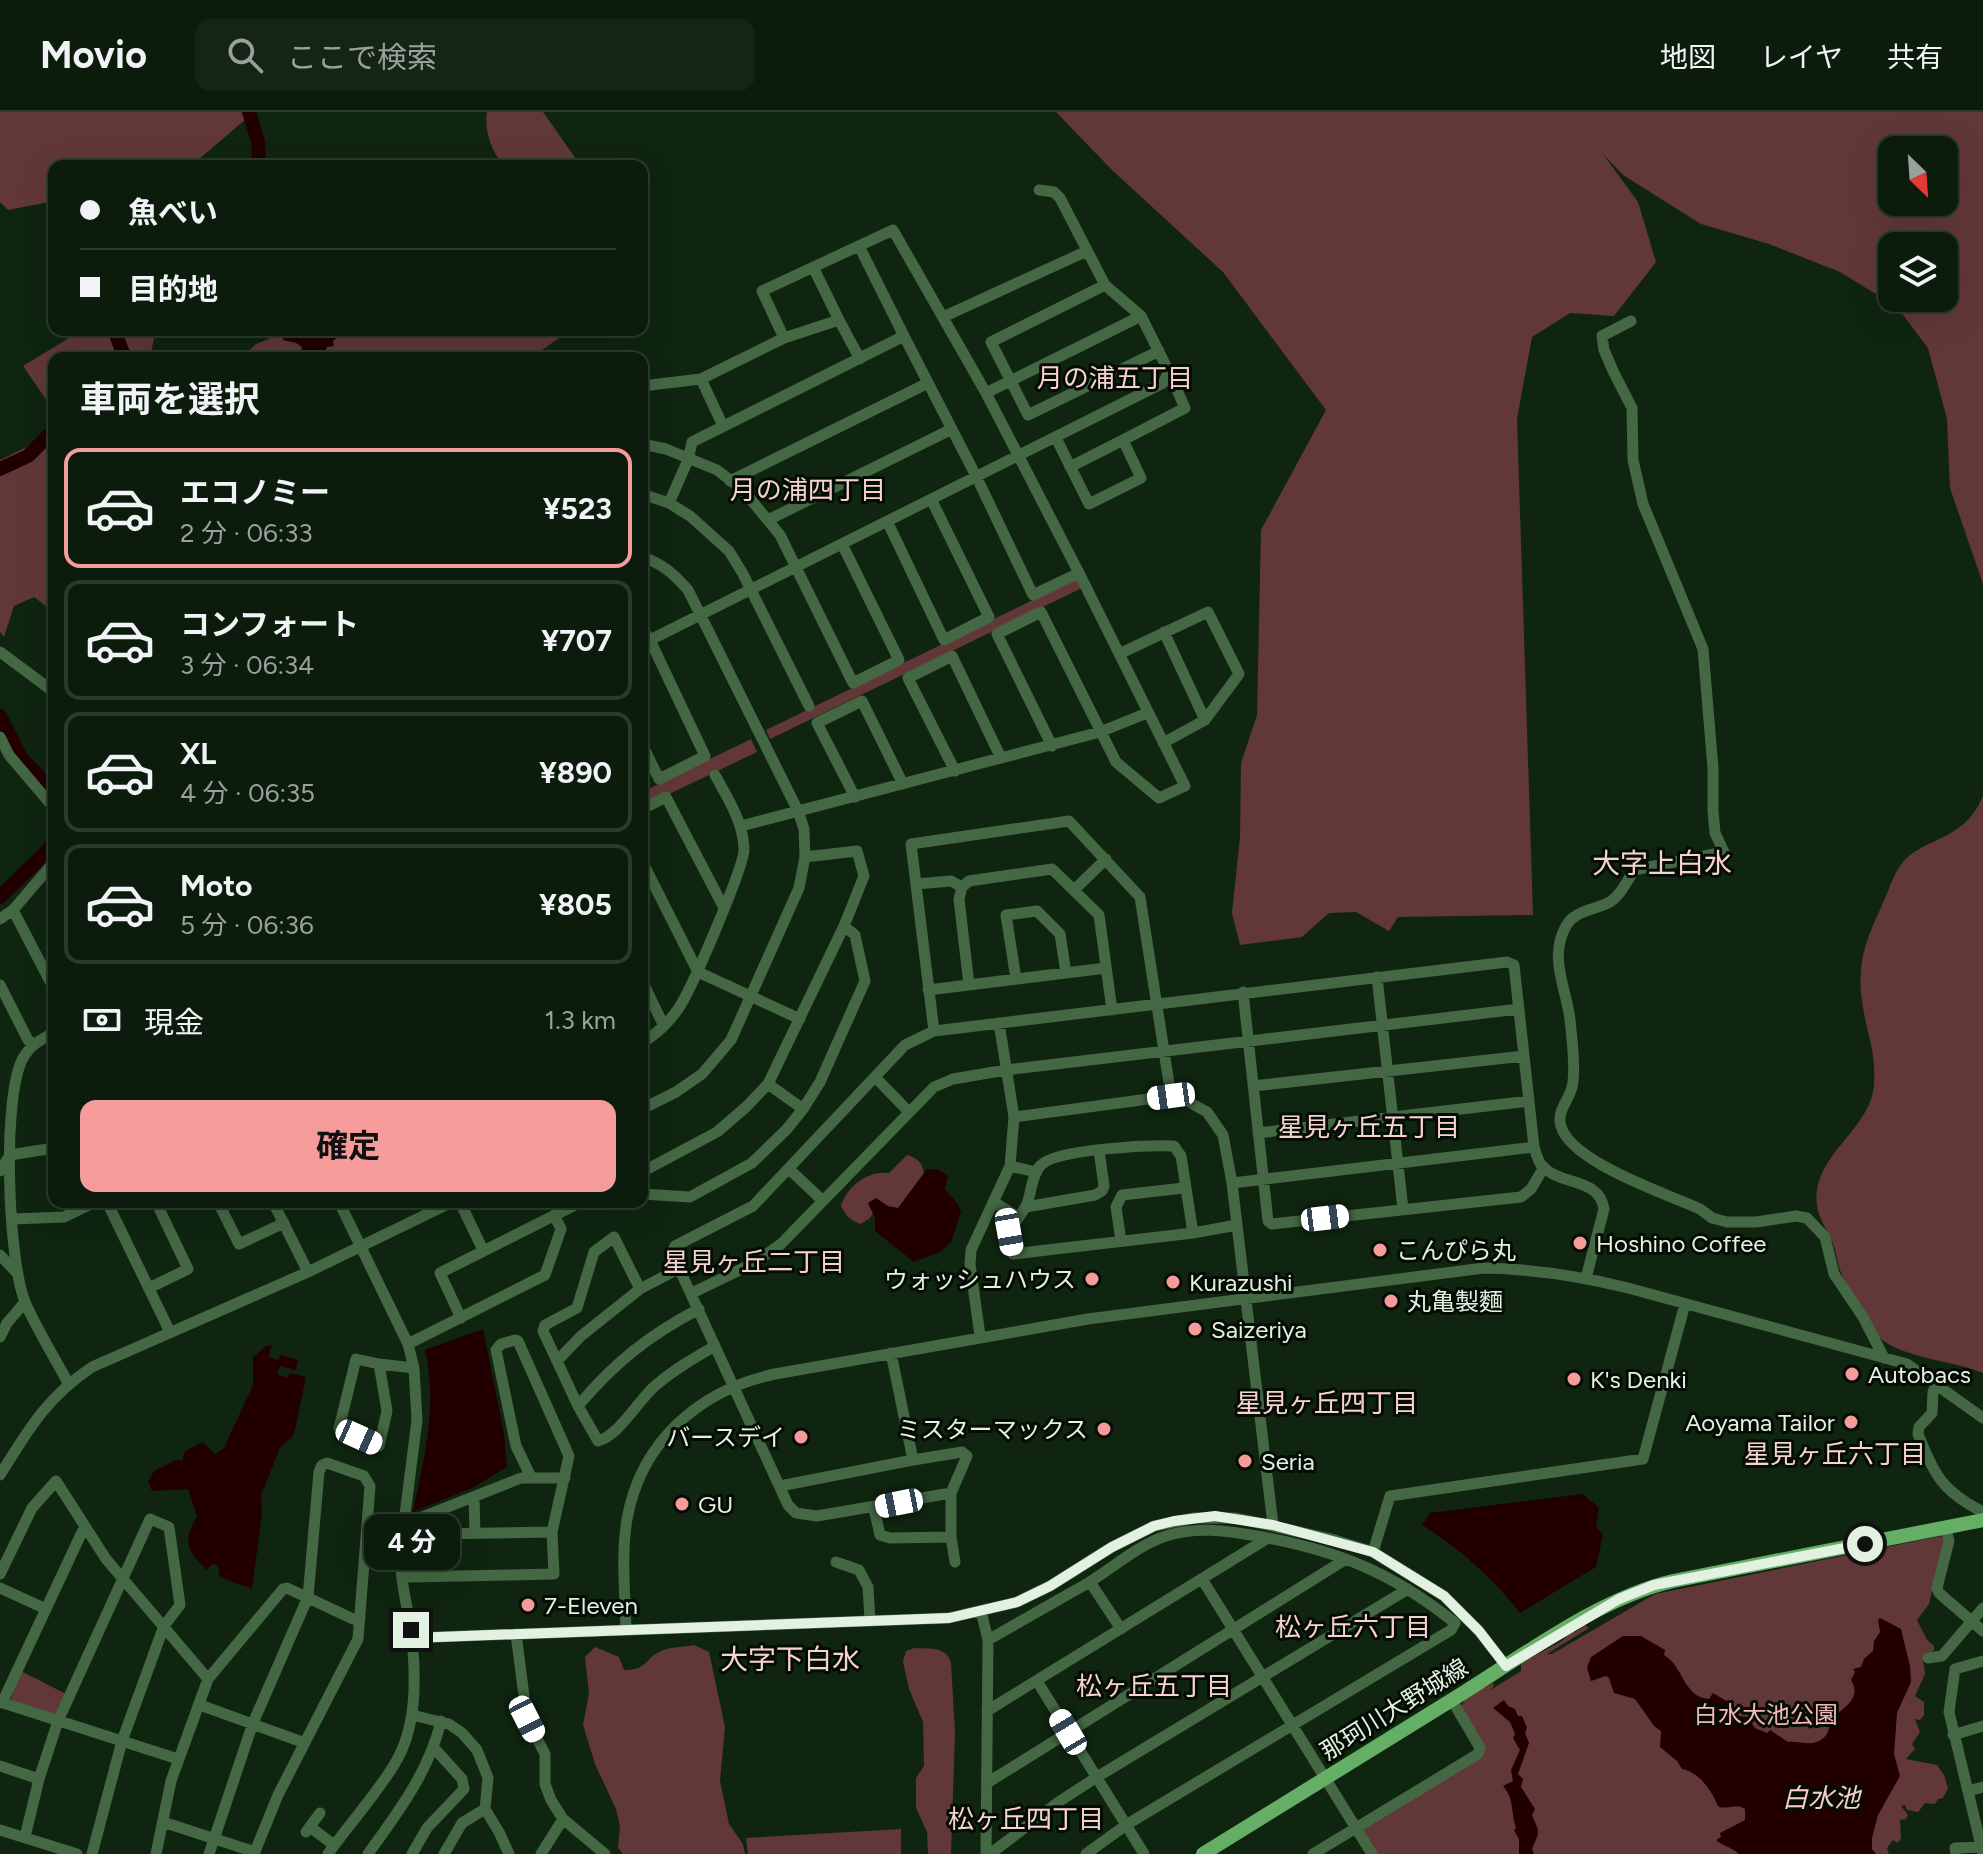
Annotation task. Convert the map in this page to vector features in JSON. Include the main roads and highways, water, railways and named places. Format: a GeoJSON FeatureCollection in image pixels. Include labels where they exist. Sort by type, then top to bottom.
{"type":"FeatureCollection","features":[{"type":"Feature","properties":{"kind":"main road","name":"那珂川大野城線"},"geometry":{"type":"LineString","coordinates":[[1203,1854],[1619,1599],[1654,1585],[1983,1520]]}},
{"type":"Feature","properties":{"kind":"water"},"geometry":{"type":"Polygon","coordinates":[[[284,336],[339,336],[333,341],[334,346],[327,347],[325,352],[301,352],[302,347],[296,343],[283,340],[284,336]]]}},
{"type":"Feature","properties":{"kind":"water"},"geometry":{"type":"Polygon","coordinates":[[[927,1169],[939,1170],[948,1176],[945,1189],[961,1212],[951,1242],[940,1252],[914,1262],[875,1231],[875,1218],[868,1203],[876,1198],[898,1208],[927,1169]]]}},
{"type":"Feature","properties":{"kind":"water"},"geometry":{"type":"Polygon","coordinates":[[[483,1329],[504,1434],[507,1467],[472,1488],[413,1512],[430,1411],[425,1350],[483,1329]]]}},
{"type":"Feature","properties":{"kind":"water"},"geometry":{"type":"Polygon","coordinates":[[[272,1345],[268,1357],[278,1360],[280,1355],[298,1360],[296,1370],[280,1366],[277,1374],[288,1378],[289,1373],[306,1377],[294,1435],[280,1448],[261,1495],[262,1514],[252,1588],[218,1575],[220,1570],[216,1564],[207,1570],[191,1551],[189,1533],[197,1516],[188,1489],[152,1491],[148,1482],[154,1471],[176,1460],[182,1461],[185,1451],[203,1442],[215,1454],[224,1448],[253,1385],[253,1357],[272,1345]]]}},
{"type":"Feature","properties":{"kind":"water"},"geometry":{"type":"Polygon","coordinates":[[[1583,1494],[1599,1508],[1596,1527],[1603,1535],[1596,1567],[1520,1613],[1475,1565],[1422,1525],[1430,1513],[1583,1494]]]}},
{"type":"Feature","properties":{"kind":"water","name":"白水池"},"geometry":{"type":"Polygon","coordinates":[[[1880,1618],[1901,1629],[1911,1682],[1897,1713],[1894,1754],[1900,1776],[1878,1815],[1872,1838],[1872,1849],[1876,1854],[1739,1854],[1718,1842],[1720,1833],[1745,1820],[1745,1809],[1718,1806],[1699,1778],[1682,1769],[1660,1747],[1661,1731],[1635,1699],[1614,1693],[1606,1676],[1591,1681],[1587,1668],[1591,1657],[1623,1636],[1641,1636],[1665,1650],[1664,1655],[1700,1697],[1709,1699],[1713,1693],[1725,1700],[1739,1716],[1747,1717],[1755,1728],[1767,1733],[1770,1730],[1788,1742],[1812,1743],[1825,1737],[1832,1721],[1853,1698],[1853,1669],[1861,1667],[1873,1651],[1874,1641],[1880,1632],[1880,1618]]]}},
{"type":"Feature","properties":{"kind":"water"},"geometry":{"type":"Polygon","coordinates":[[[1504,1700],[1518,1716],[1522,1716],[1527,1728],[1525,1733],[1529,1743],[1518,1774],[1523,1779],[1521,1787],[1535,1809],[1532,1815],[1538,1832],[1532,1849],[1534,1854],[1519,1854],[1511,1800],[1503,1786],[1513,1781],[1511,1770],[1520,1750],[1513,1738],[1515,1734],[1510,1722],[1493,1708],[1504,1700]]]}},
{"type":"Feature","properties":{"kind":"waterway"},"geometry":{"type":"LineString","coordinates":[[249,112],[258,141],[259,160]]}},
{"type":"Feature","properties":{"kind":"waterway"},"geometry":{"type":"LineString","coordinates":[[116,336],[123,352]]}},
{"type":"Feature","properties":{"kind":"waterway"},"geometry":{"type":"LineString","coordinates":[[0,469],[28,456],[48,436]]}},
{"type":"Feature","properties":{"kind":"waterway"},"geometry":{"type":"LineString","coordinates":[[0,716],[22,759],[48,786]]}},
{"type":"Feature","properties":{"kind":"waterway"},"geometry":{"type":"LineString","coordinates":[[0,897],[48,850]]}},
{"type":"Feature","properties":{"kind":"place","name":"Hoshino Coffee"},"geometry":{"type":"Point","coordinates":[1580,1243]}},
{"type":"Feature","properties":{"kind":"place","name":"こんぴら丸"},"geometry":{"type":"Point","coordinates":[1380,1250]}},
{"type":"Feature","properties":{"kind":"place","name":"ウォッシュハウス"},"geometry":{"type":"Point","coordinates":[1092,1279]}},
{"type":"Feature","properties":{"kind":"place","name":"Kurazushi"},"geometry":{"type":"Point","coordinates":[1173,1282]}},
{"type":"Feature","properties":{"kind":"place","name":"丸亀製麵"},"geometry":{"type":"Point","coordinates":[1391,1301]}},
{"type":"Feature","properties":{"kind":"place","name":"Saizeriya"},"geometry":{"type":"Point","coordinates":[1195,1329]}},
{"type":"Feature","properties":{"kind":"place","name":"Autobacs"},"geometry":{"type":"Point","coordinates":[1852,1374]}},
{"type":"Feature","properties":{"kind":"place","name":"K's Denki"},"geometry":{"type":"Point","coordinates":[1574,1379]}},
{"type":"Feature","properties":{"kind":"place","name":"Aoyama Tailor"},"geometry":{"type":"Point","coordinates":[1851,1422]}},
{"type":"Feature","properties":{"kind":"place","name":"ミスターマックス"},"geometry":{"type":"Point","coordinates":[1104,1429]}},
{"type":"Feature","properties":{"kind":"place","name":"バースデイ"},"geometry":{"type":"Point","coordinates":[801,1437]}},
{"type":"Feature","properties":{"kind":"place","name":"Seria"},"geometry":{"type":"Point","coordinates":[1245,1461]}},
{"type":"Feature","properties":{"kind":"place","name":"GU"},"geometry":{"type":"Point","coordinates":[682,1504]}},
{"type":"Feature","properties":{"kind":"place","name":"7-Eleven"},"geometry":{"type":"Point","coordinates":[528,1605]}},
{"type":"Feature","properties":{"kind":"district","name":"月の浦五丁目"},"geometry":{"type":"Point","coordinates":[1115,378]}},
{"type":"Feature","properties":{"kind":"district","name":"月の浦四丁目"},"geometry":{"type":"Point","coordinates":[808,490]}},
{"type":"Feature","properties":{"kind":"district","name":"大字上白水"},"geometry":{"type":"Point","coordinates":[1662,863]}},
{"type":"Feature","properties":{"kind":"district","name":"星見ヶ丘五丁目"},"geometry":{"type":"Point","coordinates":[1369,1127]}},
{"type":"Feature","properties":{"kind":"district","name":"星見ヶ丘二丁目"},"geometry":{"type":"Point","coordinates":[754,1262]}},
{"type":"Feature","properties":{"kind":"district","name":"星見ヶ丘四丁目"},"geometry":{"type":"Point","coordinates":[1327,1403]}},
{"type":"Feature","properties":{"kind":"district","name":"星見ヶ丘六丁目"},"geometry":{"type":"Point","coordinates":[1835,1454]}},
{"type":"Feature","properties":{"kind":"district","name":"松ヶ丘六丁目"},"geometry":{"type":"Point","coordinates":[1353,1627]}},
{"type":"Feature","properties":{"kind":"district","name":"大字下白水"},"geometry":{"type":"Point","coordinates":[790,1659]}},
{"type":"Feature","properties":{"kind":"district","name":"松ヶ丘五丁目"},"geometry":{"type":"Point","coordinates":[1154,1686]}},
{"type":"Feature","properties":{"kind":"district","name":"松ヶ丘四丁目"},"geometry":{"type":"Point","coordinates":[1026,1819]}},
{"type":"Feature","properties":{"kind":"park label","name":"白水大池公園"},"geometry":{"type":"Point","coordinates":[1766,1714]}}]}
